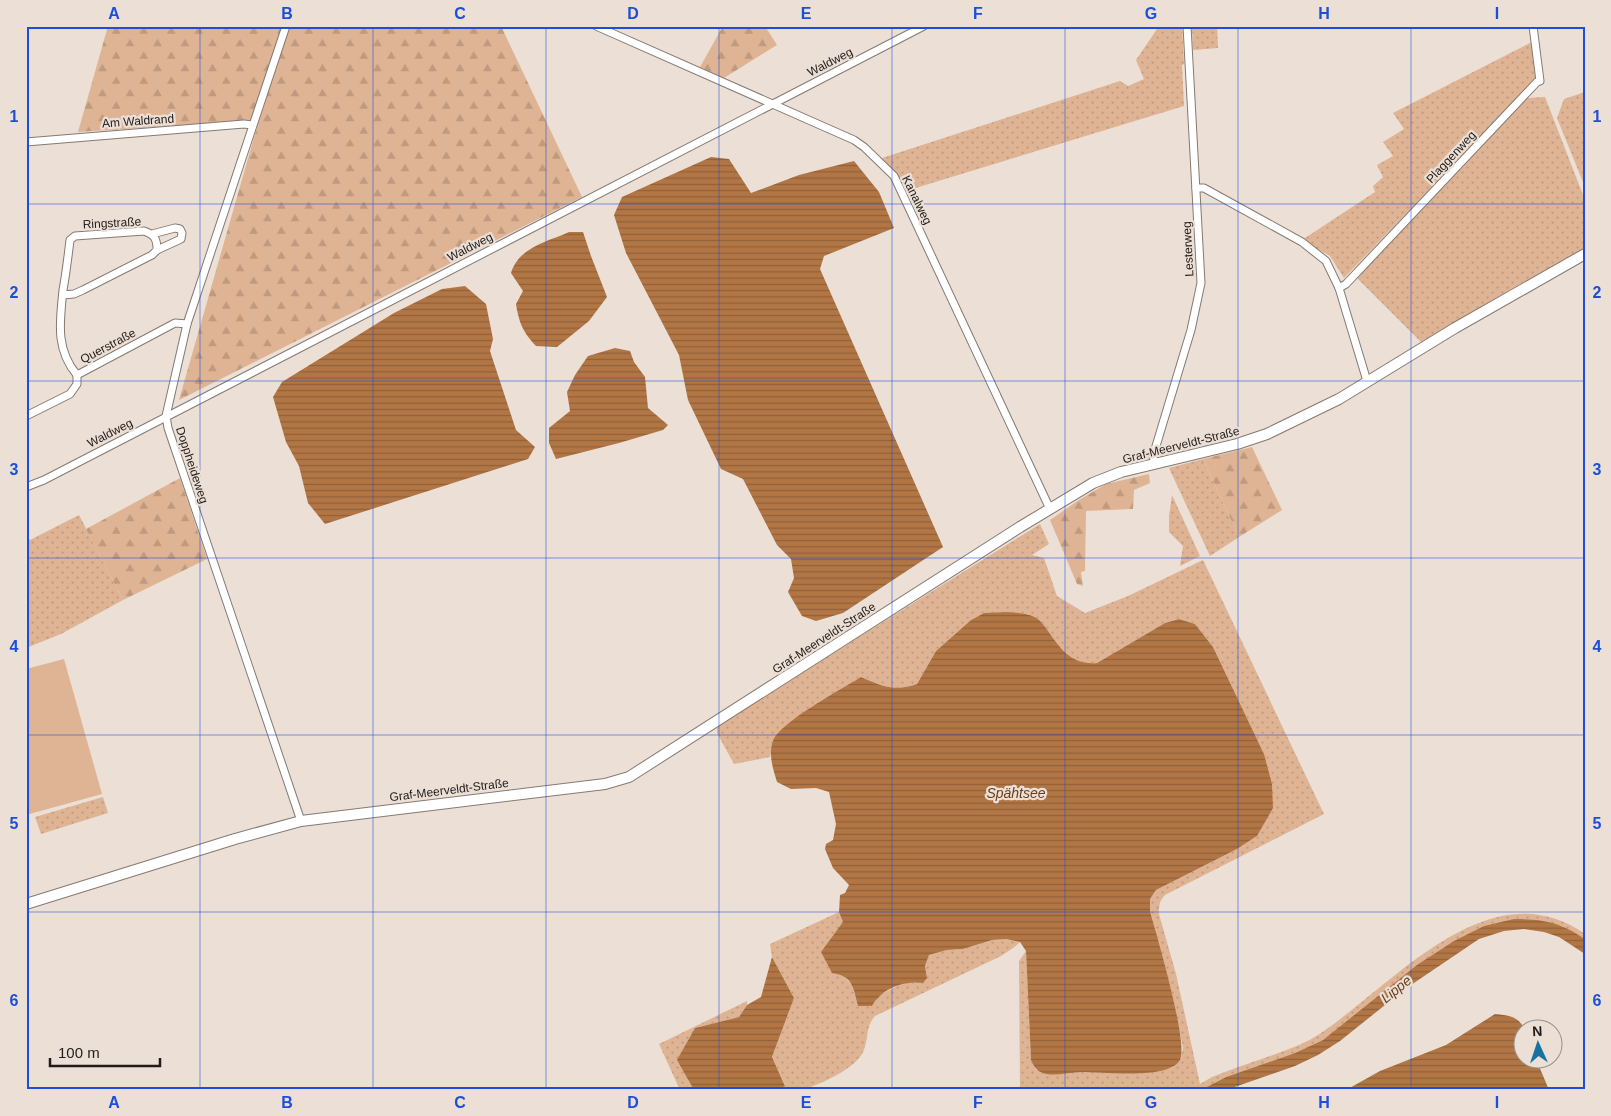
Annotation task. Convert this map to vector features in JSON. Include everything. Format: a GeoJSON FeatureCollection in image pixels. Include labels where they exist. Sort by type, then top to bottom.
{"type":"FeatureCollection","features":[{"type":"Feature","properties":{"kind":"main road","name":"Graf-Meerveldt-Straße"},"geometry":{"type":"LineString","coordinates":[[26,904],[235,839],[301,821],[605,784],[629,777],[1050,509],[1103,478],[1246,442],[1323,408],[1455,328],[1585,254]]}},
{"type":"Feature","properties":{"kind":"street","name":"Doppheideweg"},"geometry":{"type":"LineString","coordinates":[[286,26],[187,324],[166,416],[168,428],[301,821]]}},
{"type":"Feature","properties":{"kind":"street","name":"Kanalweg"},"geometry":{"type":"LineString","coordinates":[[596,26],[854,140],[864,146],[894,176],[1050,509]]}},
{"type":"Feature","properties":{"kind":"street","name":"Waldweg"},"geometry":{"type":"LineString","coordinates":[[27,485],[44,480],[924,26]]}},
{"type":"Feature","properties":{"kind":"street","name":"Lesterweg"},"geometry":{"type":"LineString","coordinates":[[1155,464],[1153,456],[1191,330],[1201,284],[1187,26]]}},
{"type":"Feature","properties":{"kind":"street","name":"Plaggenweg"},"geometry":{"type":"LineString","coordinates":[[1340,288],[1346,284],[1540,81],[1533,26]]}},
{"type":"Feature","properties":{"kind":"street","name":"Am Waldrand"},"geometry":{"type":"LineString","coordinates":[[26,142],[244,124],[252,125]]}},
{"type":"Feature","properties":{"kind":"street"},"geometry":{"type":"LineString","coordinates":[[1196,188],[1204,188],[1308,246],[1326,261],[1340,288],[1368,381]]}},
{"type":"Feature","properties":{"kind":"street","name":"Ringstraße"},"geometry":{"type":"LineString","coordinates":[[63,295],[74,294],[83,290],[152,255],[157,250],[181,239],[182,233],[180,229],[175,228],[152,234]]}},
{"type":"Feature","properties":{"kind":"street","name":"Ringstraße"},"geometry":{"type":"LineString","coordinates":[[77,375],[71,368],[60,335],[59,319],[70,240],[75,236],[144,231],[152,234],[157,241],[157,250]]}},
{"type":"Feature","properties":{"kind":"street","name":"Querstraße"},"geometry":{"type":"LineString","coordinates":[[26,416],[70,394],[77,384],[77,375],[175,323],[187,324]]}},
{"type":"Feature","properties":{"kind":"green space"},"geometry":{"type":"Polygon","coordinates":[[[108,26],[501,26],[582,197],[179,400],[259,120],[78,132],[108,26]]]}},
{"type":"Feature","properties":{"kind":"green space"},"geometry":{"type":"Polygon","coordinates":[[[723,26],[765,26],[777,45],[724,78],[700,67],[723,26]]]}},
{"type":"Feature","properties":{"kind":"green space"},"geometry":{"type":"Polygon","coordinates":[[[1159,26],[1182,26],[1184,106],[909,190],[882,158],[1120,81],[1128,86],[1144,79],[1136,60],[1159,26]]]}},
{"type":"Feature","properties":{"kind":"green space"},"geometry":{"type":"Polygon","coordinates":[[[1192,26],[1217,26],[1218,48],[1193,50],[1192,26]]]}},
{"type":"Feature","properties":{"kind":"green space"},"geometry":{"type":"Polygon","coordinates":[[[1532,42],[1537,78],[1344,278],[1330,256],[1302,240],[1375,192],[1373,186],[1383,177],[1377,165],[1393,156],[1383,142],[1404,129],[1393,113],[1532,42]]]}},
{"type":"Feature","properties":{"kind":"green space"},"geometry":{"type":"Polygon","coordinates":[[[1585,92],[1585,187],[1557,118],[1564,99],[1585,92]]]}},
{"type":"Feature","properties":{"kind":"green space"},"geometry":{"type":"Polygon","coordinates":[[[1545,97],[1585,200],[1585,248],[1421,342],[1356,277],[1527,98],[1545,97]]]}},
{"type":"Feature","properties":{"kind":"green space"},"geometry":{"type":"Polygon","coordinates":[[[1252,447],[1282,510],[1239,537],[1203,459],[1252,447]]]}},
{"type":"Feature","properties":{"kind":"green space"},"geometry":{"type":"Polygon","coordinates":[[[1203,459],[1239,537],[1210,556],[1169,468],[1203,459]]]}},
{"type":"Feature","properties":{"kind":"green space"},"geometry":{"type":"Polygon","coordinates":[[[1149,474],[1150,483],[1134,490],[1133,509],[1086,511],[1085,571],[1081,572],[1083,586],[1077,584],[1050,520],[1106,484],[1149,474]]]}},
{"type":"Feature","properties":{"kind":"green space"},"geometry":{"type":"Polygon","coordinates":[[[180,478],[207,559],[123,600],[86,529],[180,478]]]}},
{"type":"Feature","properties":{"kind":"green space"},"geometry":{"type":"Polygon","coordinates":[[[1172,495],[1200,556],[1180,566],[1183,546],[1169,532],[1172,495]]]}},
{"type":"Feature","properties":{"kind":"green space"},"geometry":{"type":"Polygon","coordinates":[[[79,515],[123,600],[61,634],[26,648],[26,534],[30,540],[79,515]]]}},
{"type":"Feature","properties":{"kind":"green space"},"geometry":{"type":"Polygon","coordinates":[[[1040,524],[1049,544],[1032,555],[1044,558],[1057,596],[1085,613],[1128,596],[1203,560],[1324,814],[1165,895],[1160,902],[1159,914],[1176,974],[1200,1084],[1212,1077],[1292,1048],[1316,1037],[1412,962],[1445,940],[1479,923],[1514,914],[1549,917],[1585,934],[1585,941],[1562,926],[1484,926],[1323,1040],[1295,1053],[1226,1077],[1201,1090],[1020,1090],[1019,961],[1026,951],[1031,1059],[1036,1070],[1118,1073],[1160,1071],[1173,1067],[1181,1059],[1183,1048],[1172,994],[1150,910],[1150,899],[1156,890],[1237,849],[1257,836],[1264,754],[1213,647],[1195,624],[1179,619],[1165,623],[1097,663],[1087,664],[1074,660],[1058,646],[1040,620],[1027,614],[984,613],[971,620],[936,651],[917,684],[895,688],[861,677],[774,739],[770,757],[734,764],[717,733],[717,729],[721,723],[1040,524]]]}},
{"type":"Feature","properties":{"kind":"green space"},"geometry":{"type":"Polygon","coordinates":[[[64,659],[102,794],[26,815],[26,669],[64,659]]]}},
{"type":"Feature","properties":{"kind":"green space"},"geometry":{"type":"Polygon","coordinates":[[[103,797],[108,813],[41,834],[35,817],[103,797]]]}},
{"type":"Feature","properties":{"kind":"green space"},"geometry":{"type":"Polygon","coordinates":[[[839,912],[843,922],[843,975],[852,985],[858,1006],[899,985],[927,978],[925,966],[929,955],[947,950],[963,949],[992,940],[1006,939],[1020,942],[1001,956],[875,1016],[868,1029],[863,1052],[853,1064],[837,1075],[801,1090],[777,1090],[785,1085],[772,1057],[794,998],[772,957],[770,944],[839,912]]]}},
{"type":"Feature","properties":{"kind":"green space"},"geometry":{"type":"Polygon","coordinates":[[[747,1001],[747,1005],[739,1017],[695,1028],[678,1060],[694,1090],[680,1090],[659,1044],[747,1001]]]}},
{"type":"Feature","properties":{"kind":"water"},"geometry":{"type":"Polygon","coordinates":[[[711,157],[729,159],[751,193],[799,175],[854,161],[879,192],[894,228],[824,256],[820,269],[943,547],[843,613],[816,621],[802,616],[788,592],[794,578],[791,559],[777,545],[743,479],[721,469],[688,400],[679,355],[626,253],[614,215],[622,197],[711,157]]]}},
{"type":"Feature","properties":{"kind":"water"},"geometry":{"type":"Polygon","coordinates":[[[569,232],[583,232],[607,297],[589,321],[557,347],[536,346],[520,322],[516,304],[523,291],[511,273],[520,257],[527,251],[569,232]]]}},
{"type":"Feature","properties":{"kind":"water"},"geometry":{"type":"Polygon","coordinates":[[[465,286],[486,304],[493,339],[490,351],[516,430],[535,447],[528,459],[325,524],[308,503],[299,466],[286,442],[273,397],[282,382],[394,313],[442,289],[465,286]]]}},
{"type":"Feature","properties":{"kind":"water"},"geometry":{"type":"Polygon","coordinates":[[[615,348],[630,351],[634,362],[645,377],[648,408],[668,425],[663,430],[556,459],[549,443],[549,428],[570,411],[567,392],[575,375],[588,356],[615,348]]]}},
{"type":"Feature","properties":{"kind":"water","name":"Spähtsee"},"geometry":{"type":"Polygon","coordinates":[[[1008,612],[1035,617],[1068,655],[1081,662],[1088,663],[1097,663],[1165,623],[1179,619],[1195,624],[1213,647],[1264,754],[1272,784],[1273,808],[1257,836],[1237,849],[1156,890],[1150,899],[1150,911],[1171,988],[1182,1050],[1180,1060],[1173,1066],[1163,1070],[1134,1074],[1081,1072],[1052,1075],[1037,1070],[1031,1060],[1026,951],[1020,942],[1006,939],[992,940],[963,949],[947,950],[929,955],[925,966],[927,978],[923,983],[901,984],[887,990],[872,1006],[858,1006],[851,984],[839,974],[832,973],[821,952],[843,922],[839,912],[840,895],[845,893],[849,885],[833,868],[825,849],[826,844],[833,840],[836,824],[829,792],[816,788],[791,789],[777,782],[771,756],[773,741],[778,733],[799,716],[861,677],[895,688],[917,684],[936,651],[971,620],[984,613],[1008,612]]]}},
{"type":"Feature","properties":{"kind":"water","name":"Lippe"},"geometry":{"type":"Polygon","coordinates":[[[1514,919],[1543,921],[1559,925],[1576,933],[1585,939],[1585,954],[1559,937],[1544,932],[1524,929],[1504,931],[1479,939],[1405,989],[1340,1041],[1318,1055],[1295,1066],[1226,1090],[1201,1090],[1226,1077],[1295,1053],[1323,1040],[1417,965],[1454,941],[1484,926],[1514,919]]]}},
{"type":"Feature","properties":{"kind":"water"},"geometry":{"type":"Polygon","coordinates":[[[772,957],[794,998],[772,1057],[785,1086],[777,1090],[694,1090],[677,1060],[695,1028],[739,1017],[747,1005],[761,997],[772,957]]]}},
{"type":"Feature","properties":{"kind":"water"},"geometry":{"type":"Polygon","coordinates":[[[1495,1014],[1512,1017],[1514,1018],[1514,1068],[1540,1068],[1549,1090],[1346,1090],[1380,1071],[1446,1045],[1495,1014]]]}}]}
